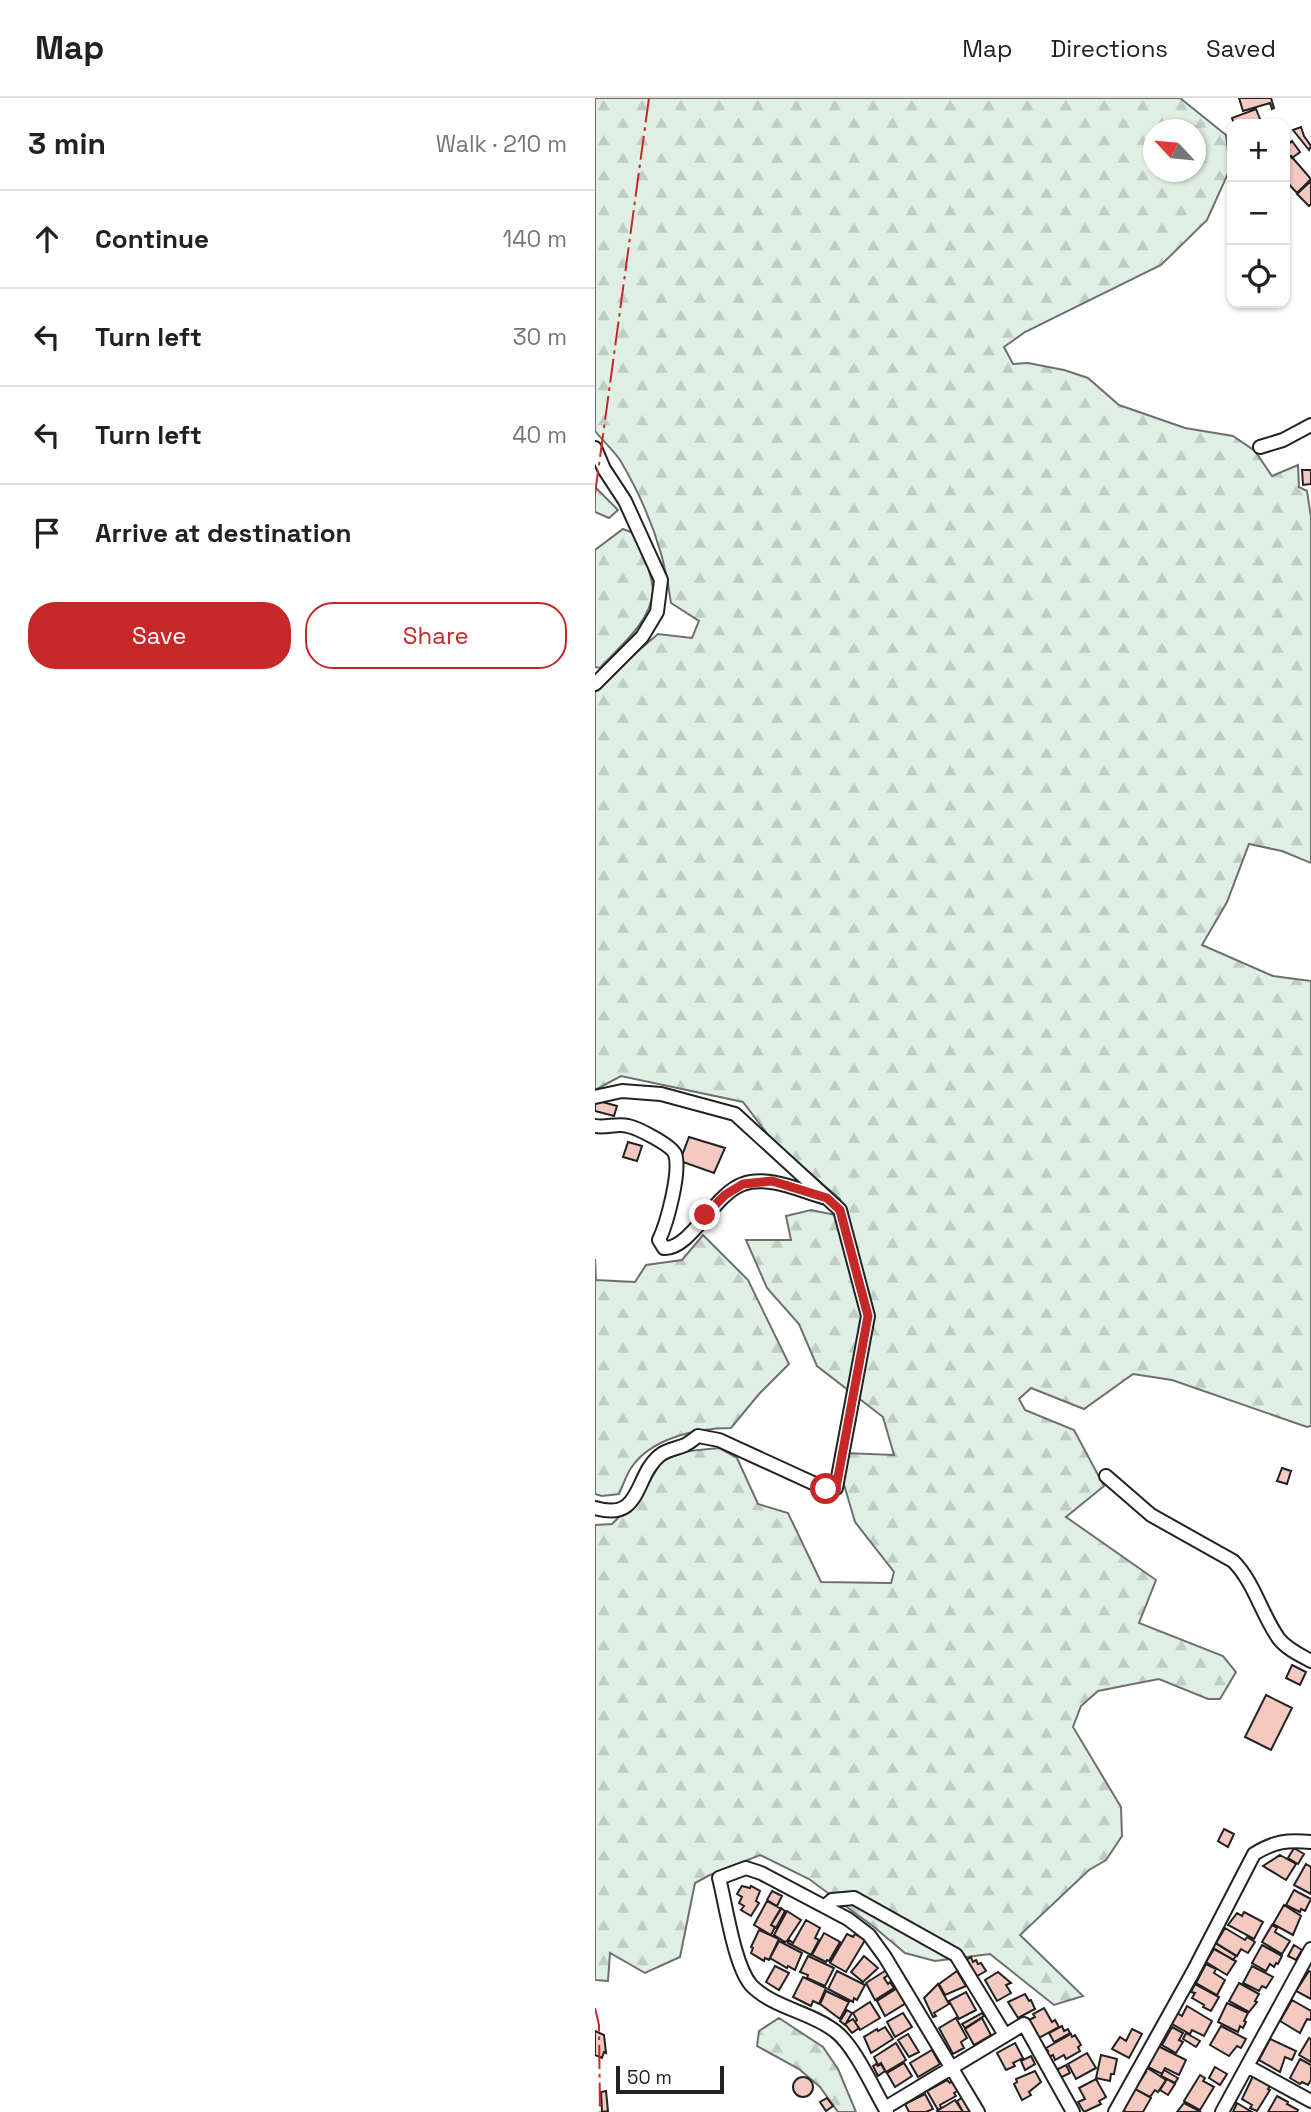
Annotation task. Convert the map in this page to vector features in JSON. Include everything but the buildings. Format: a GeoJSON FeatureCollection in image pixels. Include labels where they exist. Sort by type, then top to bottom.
{"type":"FeatureCollection","features":[{"type":"Feature","properties":{"kind":"street"},"geometry":{"type":"LineString","coordinates":[[1260,447],[1283,440],[1311,425]]}},
{"type":"Feature","properties":{"kind":"street"},"geometry":{"type":"LineString","coordinates":[[595,448],[604,469],[630,511],[661,580],[657,612],[642,638],[595,684]]}},
{"type":"Feature","properties":{"kind":"street"},"geometry":{"type":"LineString","coordinates":[[595,1097],[622,1091],[661,1094],[735,1114],[840,1210],[868,1316],[836,1488],[826,1489],[719,1440],[698,1436],[685,1445],[661,1454],[653,1463],[631,1503],[623,1509],[614,1511],[595,1508]]}},
{"type":"Feature","properties":{"kind":"street"},"geometry":{"type":"LineString","coordinates":[[595,1126],[627,1125],[670,1146],[675,1155],[676,1174],[666,1225],[659,1240],[664,1248],[672,1249],[688,1237],[725,1195],[743,1184],[772,1181],[827,1198]]}},
{"type":"Feature","properties":{"kind":"street"},"geometry":{"type":"LineString","coordinates":[[1106,1476],[1151,1515],[1233,1561],[1244,1572],[1279,1639],[1311,1661]]}},
{"type":"Feature","properties":{"kind":"street"},"geometry":{"type":"LineString","coordinates":[[1115,2112],[1193,1972],[1254,1854],[1269,1844],[1288,1840],[1311,1842]]}},
{"type":"Feature","properties":{"kind":"street"},"geometry":{"type":"LineString","coordinates":[[978,2112],[953,2067],[869,1935],[848,1919],[761,1873],[746,1868],[719,1878],[740,1968],[751,1985],[836,2031],[850,2047],[886,2110],[953,2067],[1024,2024],[1073,2112]]}},
{"type":"Feature","properties":{"kind":"street"},"geometry":{"type":"LineString","coordinates":[[825,1906],[832,1900],[853,1898],[956,1955],[1005,2035]]}},
{"type":"Feature","properties":{"kind":"street"},"geometry":{"type":"LineString","coordinates":[[1222,2112],[1311,1949]]}},
{"type":"Feature","properties":{"kind":"street"},"geometry":{"type":"LineString","coordinates":[[1247,2066],[1311,2101]]}},
{"type":"Feature","properties":{"kind":"green space"},"geometry":{"type":"Polygon","coordinates":[[[595,98],[1180,98],[1226,135],[1227,176],[1207,220],[1161,265],[1025,332],[1004,347],[1013,364],[1028,363],[1064,370],[1088,378],[1119,405],[1185,428],[1233,436],[1255,451],[1272,476],[1298,465],[1299,487],[1307,491],[1311,517],[1311,863],[1282,851],[1249,844],[1227,902],[1202,945],[1273,976],[1311,981],[1311,1426],[1307,1427],[1172,1380],[1133,1374],[1084,1409],[1031,1388],[1019,1399],[1025,1410],[1074,1430],[1104,1486],[1066,1517],[1156,1580],[1139,1623],[1223,1656],[1236,1672],[1220,1699],[1208,1699],[1159,1679],[1098,1691],[1081,1706],[1073,1727],[1121,1807],[1122,1836],[1106,1860],[1089,1870],[1020,1935],[1083,1996],[1054,2005],[990,1954],[935,1961],[905,1953],[809,1879],[760,1855],[695,1883],[680,1957],[645,1973],[610,1953],[608,1981],[595,1980],[595,1525],[612,1524],[634,1502],[656,1464],[669,1453],[719,1448],[737,1458],[758,1504],[788,1513],[821,1582],[891,1583],[894,1572],[855,1522],[843,1481],[845,1453],[894,1455],[883,1417],[817,1366],[799,1324],[767,1288],[746,1240],[791,1240],[786,1216],[811,1210],[845,1217],[840,1199],[775,1144],[743,1102],[621,1076],[595,1090],[595,692],[619,667],[658,634],[692,638],[699,621],[671,603],[659,547],[646,511],[620,460],[595,431],[595,98]]]}},
{"type":"Feature","properties":{"kind":"green space"},"geometry":{"type":"Polygon","coordinates":[[[595,487],[618,510],[609,518],[595,512],[595,487]]]}},
{"type":"Feature","properties":{"kind":"green space"},"geometry":{"type":"Polygon","coordinates":[[[623,529],[636,534],[653,592],[651,603],[640,624],[600,668],[595,667],[595,550],[623,529]]]}},
{"type":"Feature","properties":{"kind":"green space"},"geometry":{"type":"Polygon","coordinates":[[[703,1235],[748,1280],[789,1364],[731,1428],[704,1430],[662,1442],[650,1449],[629,1471],[619,1494],[595,1494],[595,1259],[596,1280],[635,1282],[646,1265],[682,1260],[703,1235]]]}},
{"type":"Feature","properties":{"kind":"green space"},"geometry":{"type":"Polygon","coordinates":[[[779,2018],[823,2047],[838,2069],[856,2112],[838,2112],[820,2087],[799,2069],[757,2046],[759,2031],[779,2018]]]}},
{"type":"Feature","properties":{"kind":"power"},"geometry":{"type":"LineString","coordinates":[[595,494],[649,98]]}},
{"type":"Feature","properties":{"kind":"power"},"geometry":{"type":"LineString","coordinates":[[595,2008],[599,2025],[600,2112]]}},
{"type":"Feature","properties":{"kind":"route"},"geometry":{"type":"LineString","coordinates":[[705,1215],[725,1195],[743,1184],[772,1181],[827,1198],[840,1210],[868,1316],[836,1488],[826,1489]]}}]}
